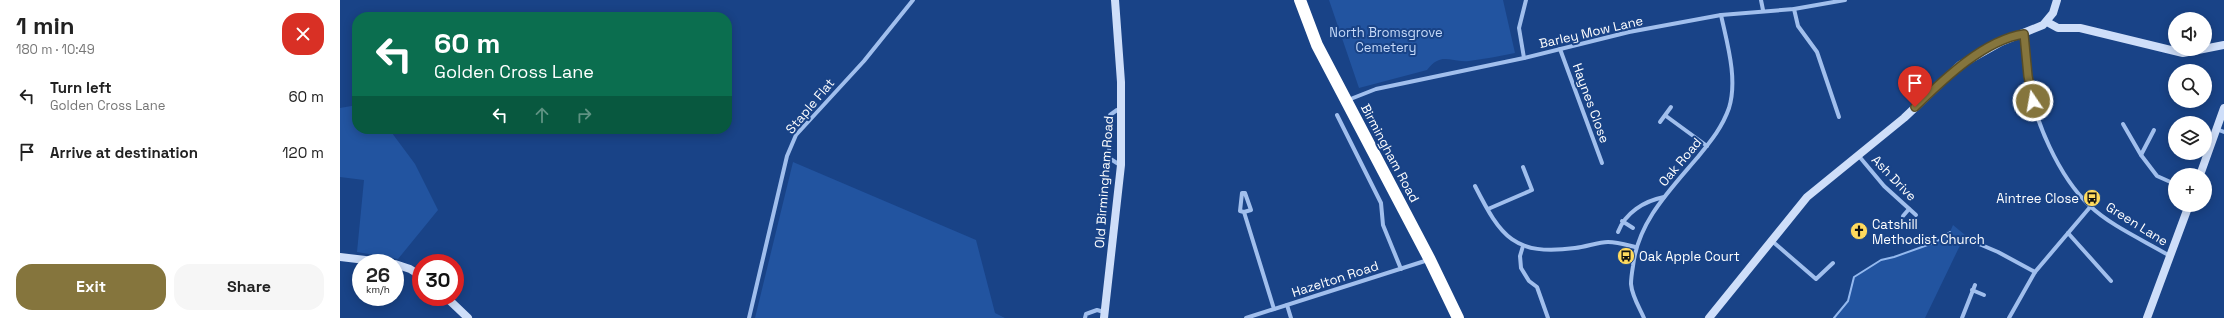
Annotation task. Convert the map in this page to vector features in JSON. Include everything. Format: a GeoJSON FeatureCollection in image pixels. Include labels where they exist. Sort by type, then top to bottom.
{"type":"FeatureCollection","features":[{"type":"Feature","properties":{"kind":"highway","name":"Birmingham Road"},"geometry":{"type":"LineString","coordinates":[[1300,0],[1317,45],[1430,260],[1458,318]]}},
{"type":"Feature","properties":{"kind":"main road","name":"Old Birmingham Road"},"geometry":{"type":"LineString","coordinates":[[1104,315],[1121,165],[1122,111],[1115,0]]}},
{"type":"Feature","properties":{"kind":"main road"},"geometry":{"type":"LineString","coordinates":[[1709,318],[1807,197],[1904,118],[1960,65],[2000,42],[2024,34],[2047,22],[2056,8],[2057,0]]}},
{"type":"Feature","properties":{"kind":"main road"},"geometry":{"type":"LineString","coordinates":[[2047,22],[2058,28],[2080,28],[2183,53],[2224,45]]}},
{"type":"Feature","properties":{"kind":"main road"},"geometry":{"type":"LineString","coordinates":[[2202,168],[2224,108]]}},
{"type":"Feature","properties":{"kind":"main road"},"geometry":{"type":"LineString","coordinates":[[2147,318],[2186,212]]}},
{"type":"Feature","properties":{"kind":"main road"},"geometry":{"type":"LineString","coordinates":[[340,257],[352,258]]}},
{"type":"Feature","properties":{"kind":"main road"},"geometry":{"type":"LineString","coordinates":[[455,306],[468,318]]}},
{"type":"Feature","properties":{"kind":"street","name":"Staple Flat"},"geometry":{"type":"LineString","coordinates":[[749,318],[787,156],[796,135],[864,60],[913,0]]}},
{"type":"Feature","properties":{"kind":"street"},"geometry":{"type":"LineString","coordinates":[[1524,58],[1519,28],[1526,0]]}},
{"type":"Feature","properties":{"kind":"street"},"geometry":{"type":"LineString","coordinates":[[1761,0],[1763,10]]}},
{"type":"Feature","properties":{"kind":"street","name":"Barley Mow Lane"},"geometry":{"type":"LineString","coordinates":[[1346,100],[1376,89],[1524,58],[1629,32],[1721,15],[1763,10],[1794,9],[1845,0]]}},
{"type":"Feature","properties":{"kind":"street"},"geometry":{"type":"LineString","coordinates":[[1794,9],[1798,26],[1817,52],[1839,116]]}},
{"type":"Feature","properties":{"kind":"street","name":"Oak Road"},"geometry":{"type":"LineString","coordinates":[[1644,318],[1635,300],[1631,284],[1635,247],[1648,220],[1664,197],[1722,127],[1729,106],[1732,89],[1728,44],[1721,15]]}},
{"type":"Feature","properties":{"kind":"street","name":"Green Lane"},"geometry":{"type":"LineString","coordinates":[[2024,34],[2028,76],[2036,111],[2060,166],[2071,183],[2091,206],[2121,227],[2170,256]]}},
{"type":"Feature","properties":{"kind":"street","name":"Haynes Close"},"geometry":{"type":"LineString","coordinates":[[1560,49],[1602,163]]}},
{"type":"Feature","properties":{"kind":"street"},"geometry":{"type":"LineString","coordinates":[[1660,122],[1666,116],[1671,107]]}},
{"type":"Feature","properties":{"kind":"street"},"geometry":{"type":"LineString","coordinates":[[1121,165],[1109,158],[1110,115],[1118,110],[1122,111]]}},
{"type":"Feature","properties":{"kind":"street"},"geometry":{"type":"LineString","coordinates":[[1337,115],[1382,203],[1383,225],[1401,269]]}},
{"type":"Feature","properties":{"kind":"street"},"geometry":{"type":"LineString","coordinates":[[1666,116],[1707,146]]}},
{"type":"Feature","properties":{"kind":"street"},"geometry":{"type":"LineString","coordinates":[[2123,124],[2141,155],[2157,176],[2168,181]]}},
{"type":"Feature","properties":{"kind":"street"},"geometry":{"type":"LineString","coordinates":[[2216,128],[2224,132]]}},
{"type":"Feature","properties":{"kind":"street"},"geometry":{"type":"LineString","coordinates":[[2141,155],[2154,130]]}},
{"type":"Feature","properties":{"kind":"street","name":"Ash Drive"},"geometry":{"type":"LineString","coordinates":[[1858,155],[1884,186],[1916,215]]}},
{"type":"Feature","properties":{"kind":"street"},"geometry":{"type":"LineString","coordinates":[[1488,209],[1532,190],[1523,167]]}},
{"type":"Feature","properties":{"kind":"street"},"geometry":{"type":"LineString","coordinates":[[1475,186],[1495,222],[1510,238],[1523,246],[1551,251],[1608,242],[1635,247]]}},
{"type":"Feature","properties":{"kind":"street"},"geometry":{"type":"LineString","coordinates":[[1244,212],[1251,210],[1248,198],[1245,193],[1242,193],[1240,211],[1244,212],[1274,309]]}},
{"type":"Feature","properties":{"kind":"street"},"geometry":{"type":"LineString","coordinates":[[1618,232],[1622,221],[1650,200],[1664,197]]}},
{"type":"Feature","properties":{"kind":"street"},"geometry":{"type":"LineString","coordinates":[[2008,318],[2035,272],[2091,206]]}},
{"type":"Feature","properties":{"kind":"street"},"geometry":{"type":"LineString","coordinates":[[1903,216],[1909,209]]}},
{"type":"Feature","properties":{"kind":"street"},"geometry":{"type":"LineString","coordinates":[[1622,221],[1633,228]]}},
{"type":"Feature","properties":{"kind":"street"},"geometry":{"type":"LineString","coordinates":[[2068,233],[2111,281]]}},
{"type":"Feature","properties":{"kind":"street"},"geometry":{"type":"LineString","coordinates":[[1965,238],[1998,252],[2035,272]]}},
{"type":"Feature","properties":{"kind":"street"},"geometry":{"type":"LineString","coordinates":[[1772,241],[1816,279],[1833,263]]}},
{"type":"Feature","properties":{"kind":"street"},"geometry":{"type":"LineString","coordinates":[[1523,246],[1520,256],[1521,268],[1529,281],[1537,288],[1548,318]]}},
{"type":"Feature","properties":{"kind":"street","name":"Hazelton Road"},"geometry":{"type":"LineString","coordinates":[[1246,318],[1430,260]]}},
{"type":"Feature","properties":{"kind":"street"},"geometry":{"type":"LineString","coordinates":[[1962,318],[1975,285]]}},
{"type":"Feature","properties":{"kind":"street"},"geometry":{"type":"LineString","coordinates":[[1972,290],[1984,296]]}},
{"type":"Feature","properties":{"kind":"street"},"geometry":{"type":"LineString","coordinates":[[1287,305],[1291,318]]}},
{"type":"Feature","properties":{"kind":"street"},"geometry":{"type":"LineString","coordinates":[[1085,318],[1086,314],[1097,310],[1104,315]]}},
{"type":"Feature","properties":{"kind":"green space","name":"North Bromsgrove Cemetery"},"geometry":{"type":"Polygon","coordinates":[[[1329,0],[1503,0],[1515,53],[1469,61],[1442,59],[1432,64],[1427,70],[1359,88],[1329,0]]]}},
{"type":"Feature","properties":{"kind":"green space"},"geometry":{"type":"Polygon","coordinates":[[[352,106],[352,134],[393,134],[415,164],[438,210],[402,254],[369,254],[357,252],[364,180],[340,177],[340,108],[352,106]]]}},
{"type":"Feature","properties":{"kind":"green space"},"geometry":{"type":"Polygon","coordinates":[[[793,162],[976,240],[995,313],[1005,318],[755,318],[793,162]]]}},
{"type":"Feature","properties":{"kind":"green space"},"geometry":{"type":"Polygon","coordinates":[[[1953,225],[1965,235],[1925,318],[1834,318],[1848,301],[1854,277],[1881,260],[1936,242],[1950,232],[1953,225]]]}},
{"type":"Feature","properties":{"kind":"waterway"},"geometry":{"type":"LineString","coordinates":[[1834,318],[1848,301],[1854,277],[1881,260],[1936,242],[1950,232]]}},
{"type":"Feature","properties":{"kind":"place","name":"Aintree Close"},"geometry":{"type":"Point","coordinates":[2092,198]}},
{"type":"Feature","properties":{"kind":"place","name":"Catshill Methodist Church"},"geometry":{"type":"Point","coordinates":[1859,231]}},
{"type":"Feature","properties":{"kind":"place","name":"Oak Apple Court"},"geometry":{"type":"Point","coordinates":[1626,256]}},
{"type":"Feature","properties":{"kind":"route"},"geometry":{"type":"LineString","coordinates":[[1915,107],[1960,65],[2000,42],[2022,34],[2024,34],[2028,76],[2033,101]]}}]}
